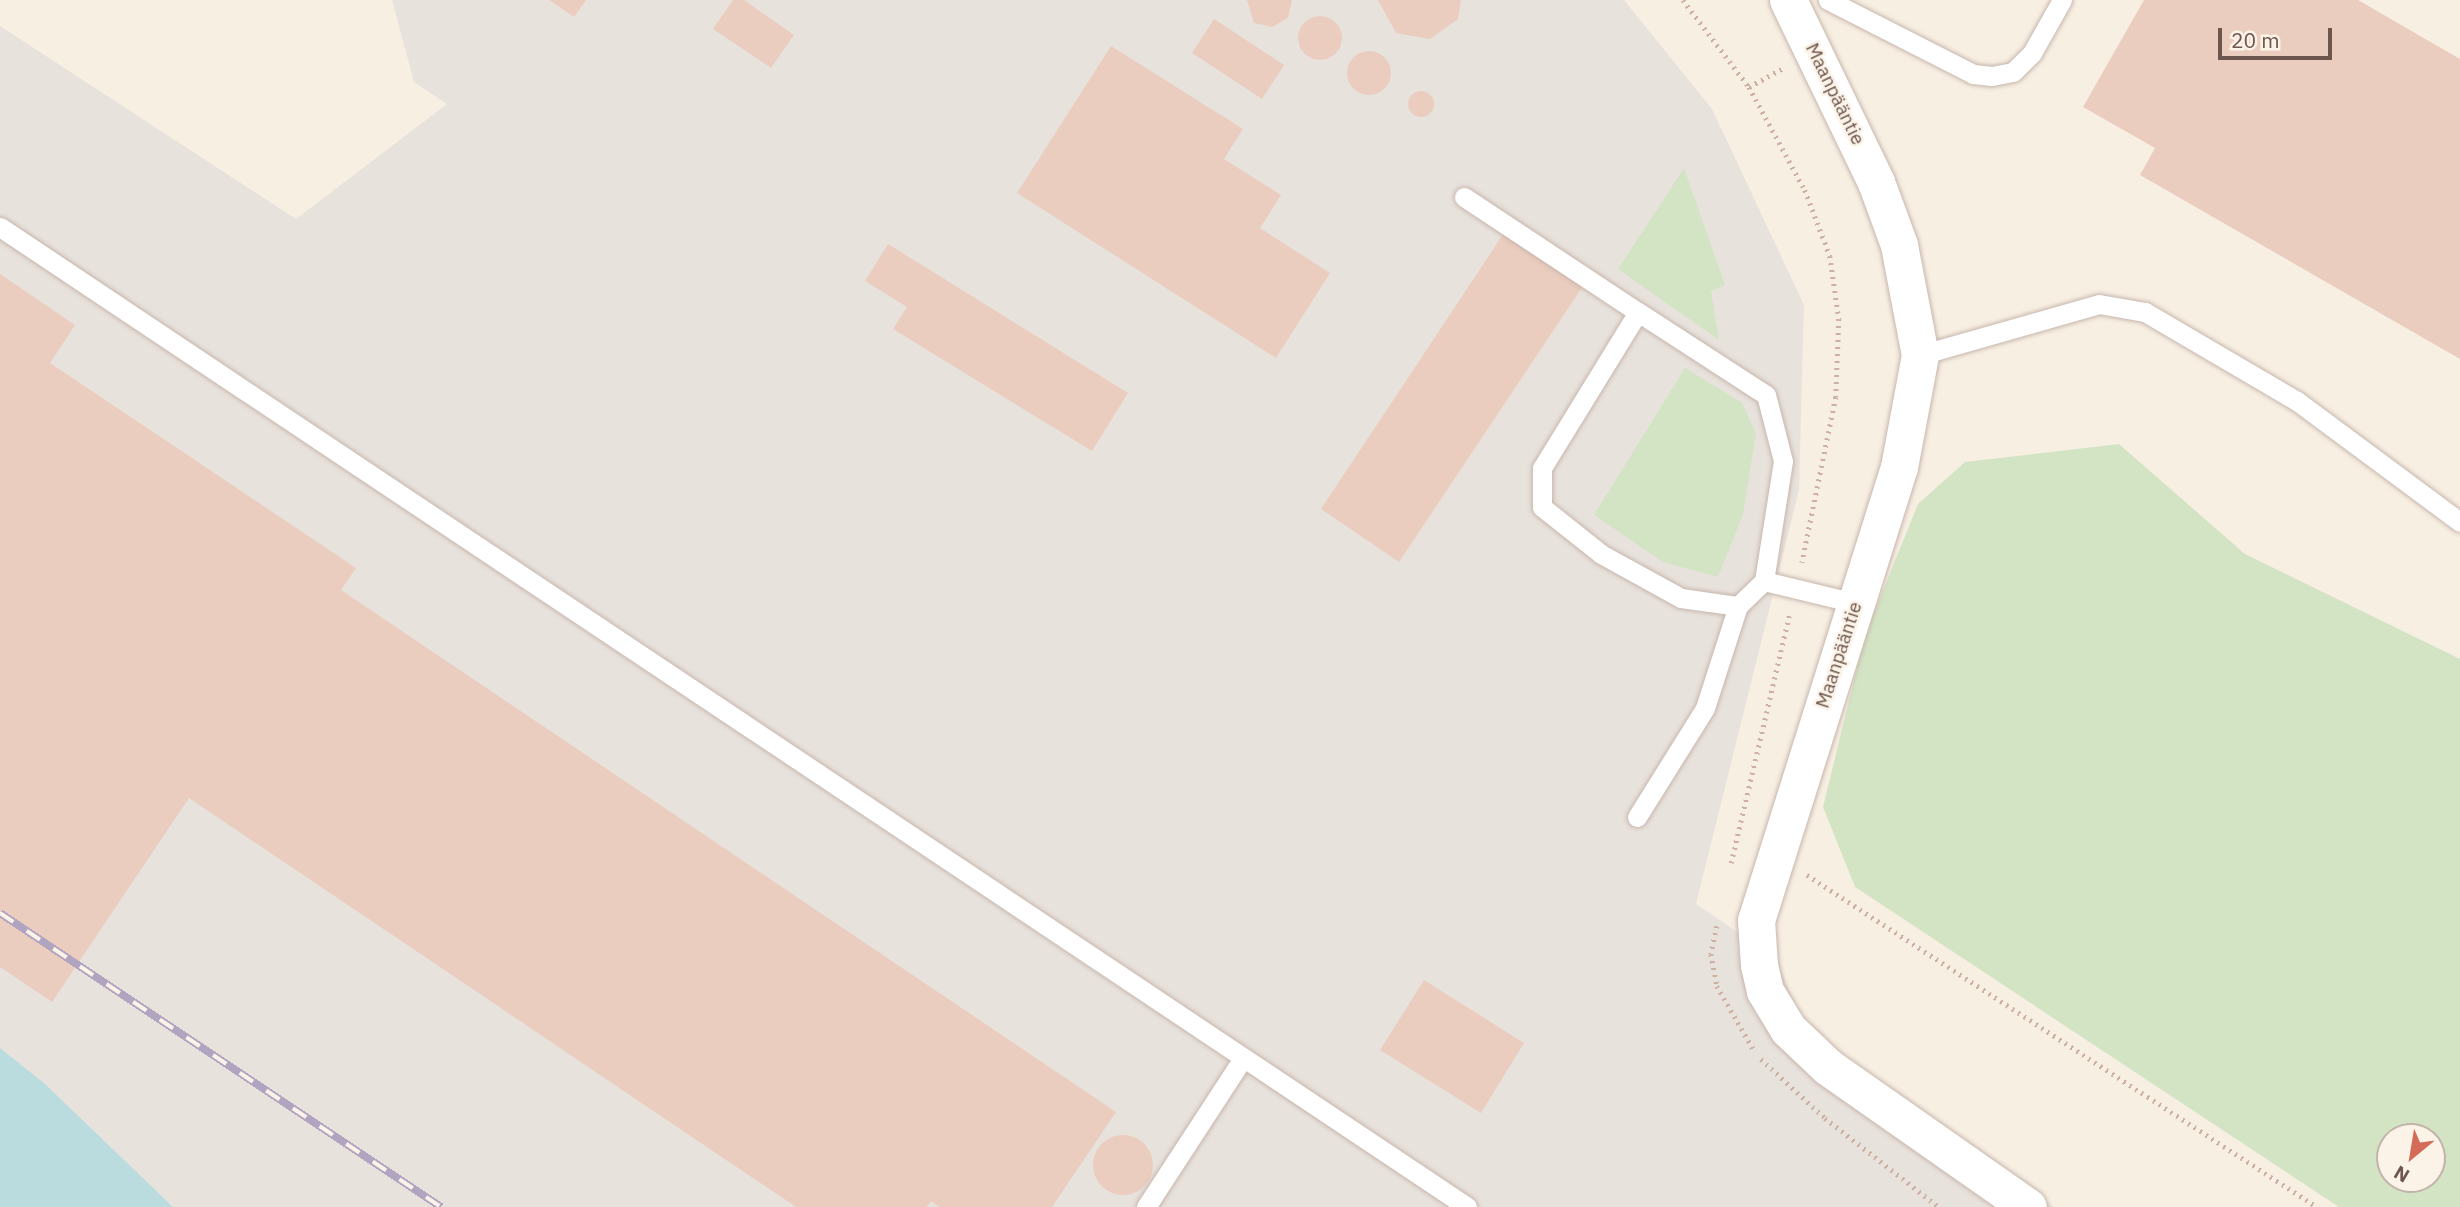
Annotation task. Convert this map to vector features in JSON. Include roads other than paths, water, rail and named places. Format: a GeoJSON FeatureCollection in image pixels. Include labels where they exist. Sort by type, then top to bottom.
{"type":"FeatureCollection","features":[{"type":"Feature","properties":{"kind":"street","name":"Maanpääntie"},"geometry":{"type":"LineString","coordinates":[[1788,0],[1876,181],[1899,246],[1920,355],[1899,467],[1756,920],[1759,965],[1765,991],[1788,1029],[1828,1067],[2028,1207]]}},
{"type":"Feature","properties":{"kind":"lane"},"geometry":{"type":"LineString","coordinates":[[1828,0],[1973,74],[1992,76],[2014,72],[2032,53],[2062,0]]}},
{"type":"Feature","properties":{"kind":"lane"},"geometry":{"type":"LineString","coordinates":[[1464,197],[1766,395],[1783,461],[1764,581],[1738,606],[1704,708],[1637,817]]}},
{"type":"Feature","properties":{"kind":"lane"},"geometry":{"type":"LineString","coordinates":[[0,227],[1467,1207]]}},
{"type":"Feature","properties":{"kind":"lane"},"geometry":{"type":"LineString","coordinates":[[1920,355],[2099,304],[2145,312],[2297,401],[2460,522]]}},
{"type":"Feature","properties":{"kind":"lane"},"geometry":{"type":"LineString","coordinates":[[1638,312],[1542,468],[1542,506],[1601,554],[1681,598],[1738,606]]}},
{"type":"Feature","properties":{"kind":"lane"},"geometry":{"type":"LineString","coordinates":[[1764,581],[1855,603]]}},
{"type":"Feature","properties":{"kind":"lane"},"geometry":{"type":"LineString","coordinates":[[1146,1207],[1244,1058]]}},
{"type":"Feature","properties":{"kind":"water"},"geometry":{"type":"Polygon","coordinates":[[[0,1048],[45,1084],[173,1207],[0,1207],[0,1048]]]}},
{"type":"Feature","properties":{"kind":"railway"},"geometry":{"type":"LineString","coordinates":[[0,913],[441,1207]]}}]}
